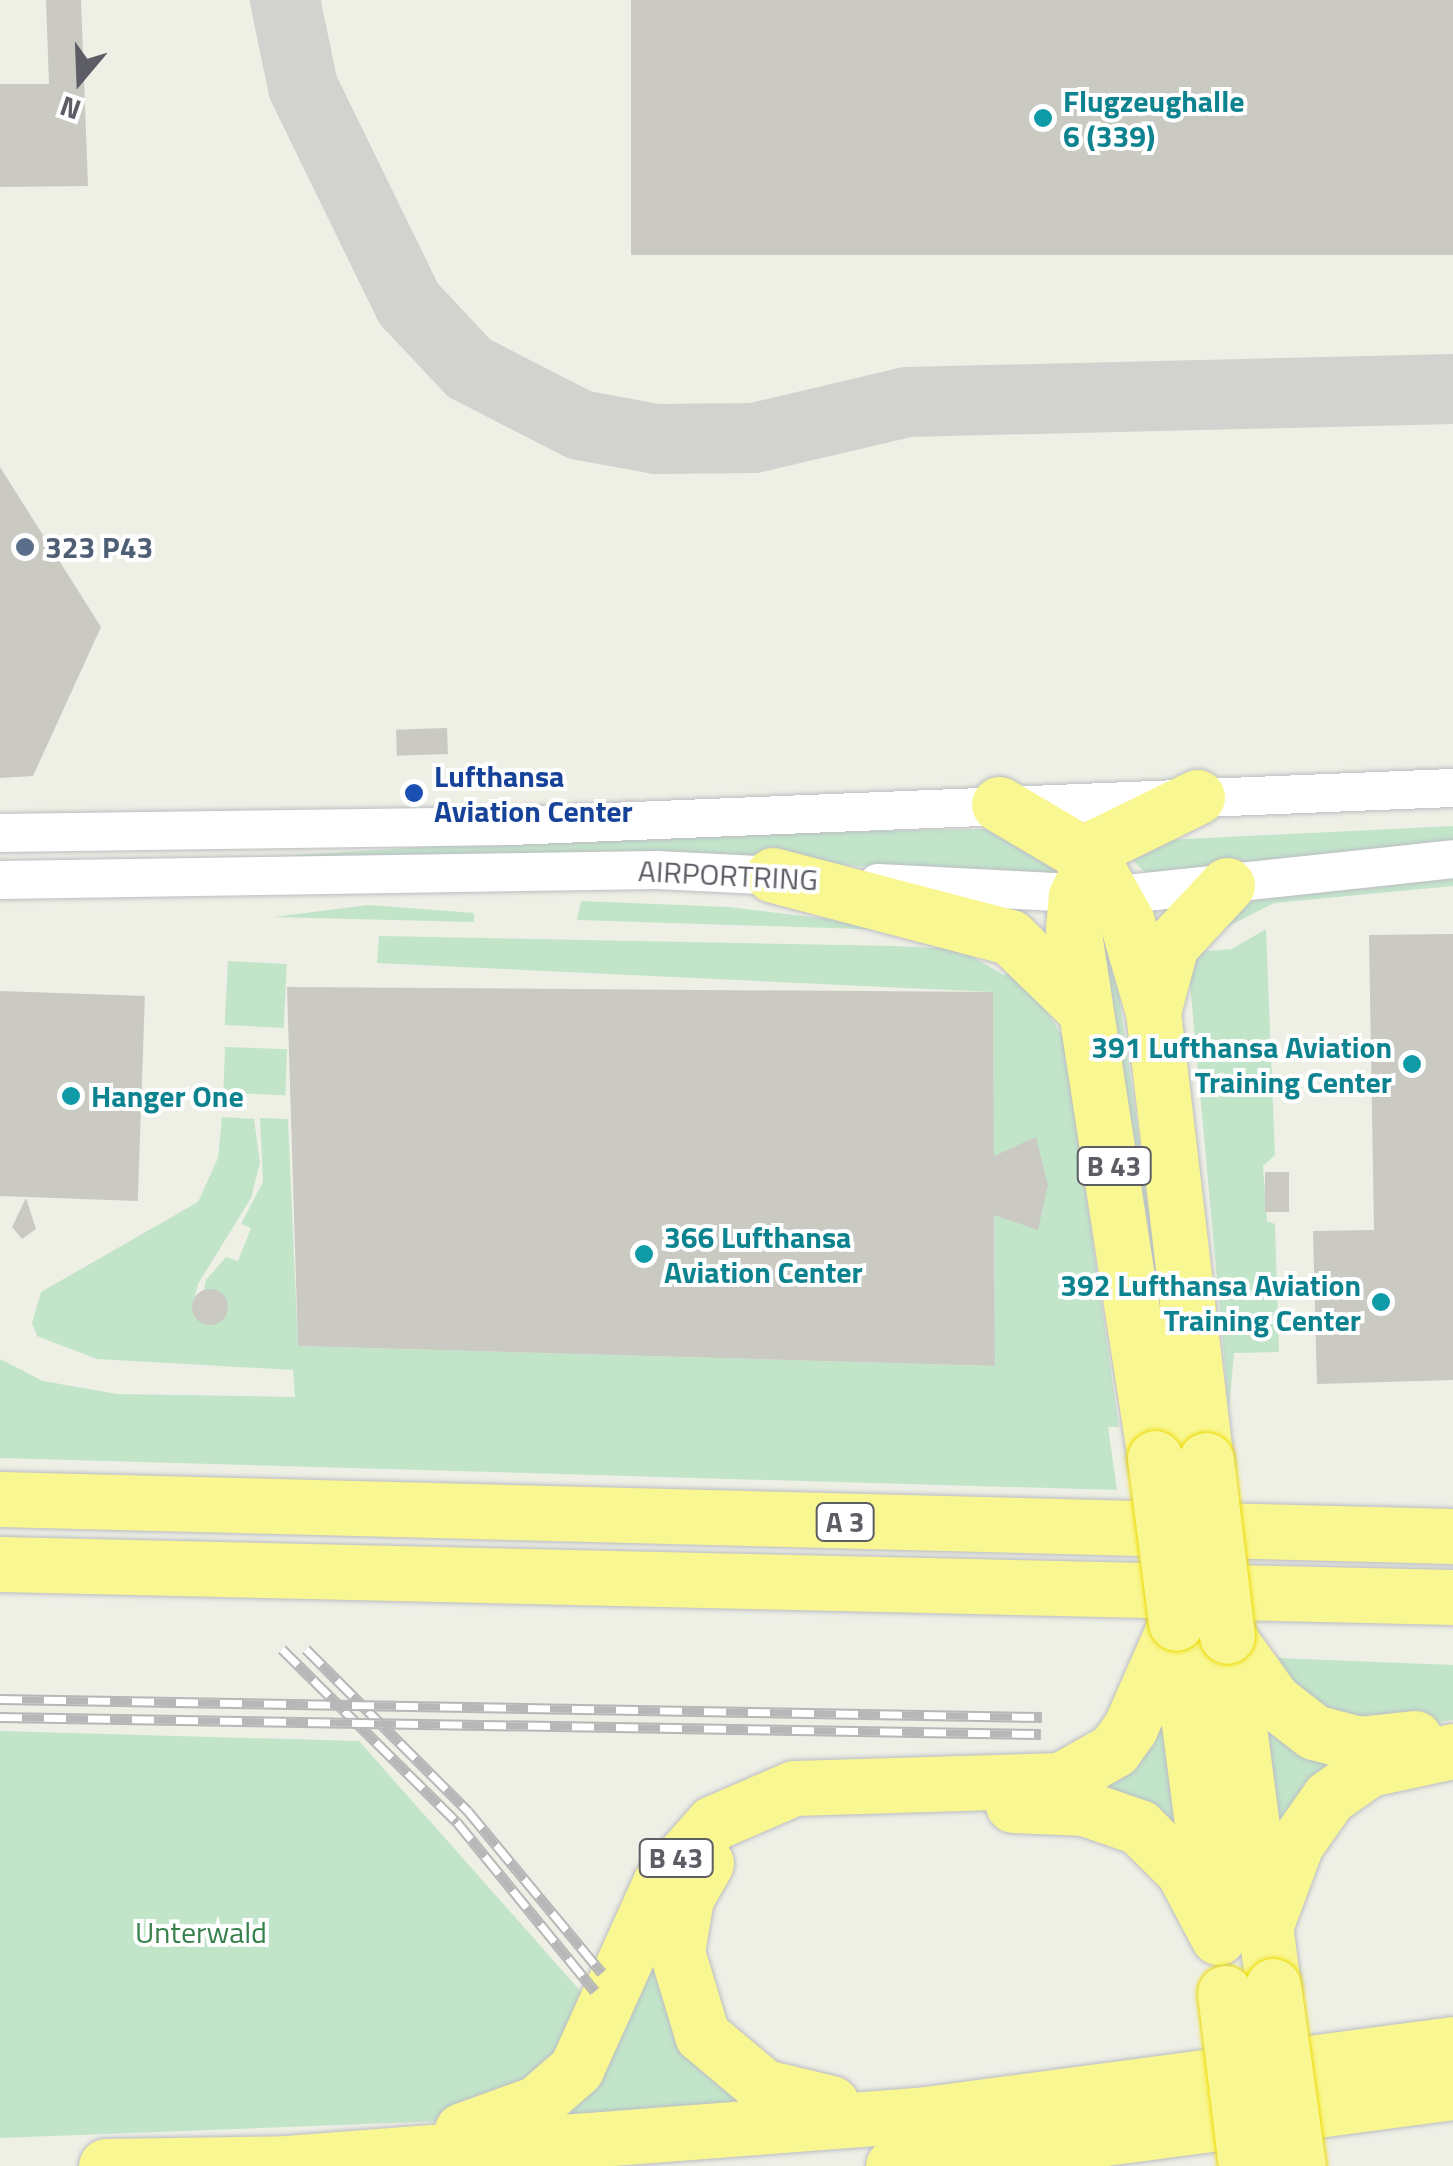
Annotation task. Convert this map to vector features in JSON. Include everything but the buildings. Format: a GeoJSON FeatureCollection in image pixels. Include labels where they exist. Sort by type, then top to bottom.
{"type":"FeatureCollection","features":[{"type":"Feature","properties":{"kind":"highway"},"geometry":{"type":"LineString","coordinates":[[999,804],[1095,883],[1115,834],[1197,797]]}},
{"type":"Feature","properties":{"kind":"highway"},"geometry":{"type":"LineString","coordinates":[[772,875],[1010,937],[1083,1008]]}},
{"type":"Feature","properties":{"kind":"highway","name":"B 43"},"geometry":{"type":"LineString","coordinates":[[1095,883],[1083,1008],[1180,1459]]}},
{"type":"Feature","properties":{"kind":"highway","name":"B 43"},"geometry":{"type":"LineString","coordinates":[[1095,883],[1154,1012],[1180,1459],[1249,1990],[1246,2166]]}},
{"type":"Feature","properties":{"kind":"highway"},"geometry":{"type":"LineString","coordinates":[[1154,1012],[1171,945],[1227,884]]}},
{"type":"Feature","properties":{"kind":"highway","name":"A 3"},"geometry":{"type":"LineString","coordinates":[[0,1500],[1453,1536]]}},
{"type":"Feature","properties":{"kind":"highway","name":"A 3"},"geometry":{"type":"LineString","coordinates":[[0,1564],[1453,1597]]}},
{"type":"Feature","properties":{"kind":"highway"},"geometry":{"type":"LineString","coordinates":[[1204,1664],[1327,1737],[1377,1743],[1453,1733]]}},
{"type":"Feature","properties":{"kind":"highway","name":"B 43"},"geometry":{"type":"LineString","coordinates":[[287,2162],[480,2126],[557,2088],[591,2046],[673,1862],[737,1809],[794,1788],[1061,1780],[1114,1750],[1204,1664]]}},
{"type":"Feature","properties":{"kind":"highway","name":"B 43"},"geometry":{"type":"LineString","coordinates":[[1242,1932],[1330,1796],[1369,1769],[1453,1751]]}},
{"type":"Feature","properties":{"kind":"highway","name":"B 43"},"geometry":{"type":"LineString","coordinates":[[926,2114],[782,2095],[740,2074],[702,2035],[680,1976],[679,1927],[701,1868],[743,1829],[823,1803],[1098,1812],[1156,1838],[1242,1932]]}},
{"type":"Feature","properties":{"kind":"highway","name":"B 43"},"geometry":{"type":"LineString","coordinates":[[1249,1990],[1298,2166]]}},
{"type":"Feature","properties":{"kind":"highway","name":"B 43"},"geometry":{"type":"LineString","coordinates":[[106,2166],[287,2162],[926,2114],[1453,2044]]}},
{"type":"Feature","properties":{"kind":"highway"},"geometry":{"type":"LineString","coordinates":[[894,2166],[1453,2092]]}},
{"type":"Feature","properties":{"kind":"street","name":"AIRPORTRING"},"geometry":{"type":"LineString","coordinates":[[0,833],[510,826],[1453,788]]}},
{"type":"Feature","properties":{"kind":"street","name":"AIRPORTRING"},"geometry":{"type":"LineString","coordinates":[[0,880],[772,875],[1227,884],[1453,859]]}},
{"type":"Feature","properties":{"kind":"green space"},"geometry":{"type":"Polygon","coordinates":[[[1453,826],[1453,842],[1148,875],[1132,860],[1165,840],[1453,826]]]}},
{"type":"Feature","properties":{"kind":"green space"},"geometry":{"type":"Polygon","coordinates":[[[984,829],[1062,858],[1049,883],[836,864],[236,859],[595,836],[984,829]]]}},
{"type":"Feature","properties":{"kind":"green space"},"geometry":{"type":"Polygon","coordinates":[[[1453,875],[1453,886],[1274,903],[1221,930],[1231,911],[1256,899],[1453,875]]]}},
{"type":"Feature","properties":{"kind":"green space"},"geometry":{"type":"Polygon","coordinates":[[[581,901],[729,907],[924,931],[577,920],[581,901]]]}},
{"type":"Feature","properties":{"kind":"green space"},"geometry":{"type":"Polygon","coordinates":[[[369,905],[474,913],[474,922],[273,917],[369,905]]]}},
{"type":"Feature","properties":{"kind":"green space"},"geometry":{"type":"Polygon","coordinates":[[[1266,929],[1275,1155],[1263,1166],[1267,1221],[1275,1224],[1279,1352],[1234,1353],[1229,1410],[1190,984],[1197,952],[1232,949],[1266,929]]]}},
{"type":"Feature","properties":{"kind":"green space"},"geometry":{"type":"Polygon","coordinates":[[[379,936],[958,949],[1004,975],[1019,967],[1064,1039],[1119,1427],[1108,1427],[1117,1490],[0,1458],[0,1359],[43,1381],[117,1394],[295,1397],[293,1370],[97,1359],[37,1336],[32,1323],[41,1292],[198,1202],[218,1158],[222,1117],[254,1119],[260,1163],[251,1198],[198,1284],[192,1308],[205,1324],[228,1309],[220,1292],[204,1290],[206,1280],[226,1257],[238,1261],[251,1228],[241,1224],[263,1182],[260,1118],[288,1119],[298,1346],[995,1366],[993,992],[377,963],[379,936]]]}},
{"type":"Feature","properties":{"kind":"green space"},"geometry":{"type":"Polygon","coordinates":[[[1110,936],[1119,995],[1184,1460],[1088,939],[1110,936]]]}},
{"type":"Feature","properties":{"kind":"green space"},"geometry":{"type":"Polygon","coordinates":[[[228,961],[287,964],[284,1028],[225,1025],[228,961]]]}},
{"type":"Feature","properties":{"kind":"green space"},"geometry":{"type":"Polygon","coordinates":[[[225,1047],[287,1049],[285,1095],[223,1093],[225,1047]]]}},
{"type":"Feature","properties":{"kind":"green space"},"geometry":{"type":"Polygon","coordinates":[[[1277,1658],[1453,1665],[1453,1720],[1392,1729],[1311,1712],[1277,1658]]]}},
{"type":"Feature","properties":{"kind":"green space"},"geometry":{"type":"Polygon","coordinates":[[[1265,1711],[1349,1754],[1282,1846],[1265,1711]]]}},
{"type":"Feature","properties":{"kind":"green space"},"geometry":{"type":"Polygon","coordinates":[[[1161,1717],[1178,1840],[1084,1789],[1161,1717]]]}},
{"type":"Feature","properties":{"kind":"green space","name":"Unterwald"},"geometry":{"type":"Polygon","coordinates":[[[0,1731],[359,1741],[590,2002],[549,2075],[443,2121],[0,2138],[0,1731]]]}},
{"type":"Feature","properties":{"kind":"green space"},"geometry":{"type":"Polygon","coordinates":[[[667,1938],[760,2102],[537,2120],[667,1938]]]}},
{"type":"Feature","properties":{"kind":"taxiway"},"geometry":{"type":"LineString","coordinates":[[285,0],[303,87],[409,304],[469,368],[580,425],[656,439],[754,438],[907,402],[1453,389]]}},
{"type":"Feature","properties":{"kind":"railway"},"geometry":{"type":"LineString","coordinates":[[282,1649],[457,1822],[595,1991]]}},
{"type":"Feature","properties":{"kind":"railway"},"geometry":{"type":"LineString","coordinates":[[306,1649],[468,1811],[602,1973]]}},
{"type":"Feature","properties":{"kind":"railway"},"geometry":{"type":"LineString","coordinates":[[0,1699],[1042,1717]]}},
{"type":"Feature","properties":{"kind":"railway"},"geometry":{"type":"LineString","coordinates":[[0,1717],[1041,1734]]}},
{"type":"Feature","properties":{"kind":"place","name":"Flugzeughalle 6 (339)"},"geometry":{"type":"Point","coordinates":[1043,118]}},
{"type":"Feature","properties":{"kind":"place","name":"323 P43"},"geometry":{"type":"Point","coordinates":[25,547]}},
{"type":"Feature","properties":{"kind":"place","name":"Lufthansa Aviation Center"},"geometry":{"type":"Point","coordinates":[414,793]}},
{"type":"Feature","properties":{"kind":"place","name":"391 Lufthansa Aviation Training Center"},"geometry":{"type":"Point","coordinates":[1412,1064]}},
{"type":"Feature","properties":{"kind":"place","name":"Hanger One"},"geometry":{"type":"Point","coordinates":[71,1096]}},
{"type":"Feature","properties":{"kind":"place","name":"366 Lufthansa Aviation Center"},"geometry":{"type":"Point","coordinates":[644,1254]}},
{"type":"Feature","properties":{"kind":"place","name":"392 Lufthansa Aviation Training Center"},"geometry":{"type":"Point","coordinates":[1381,1302]}}]}
